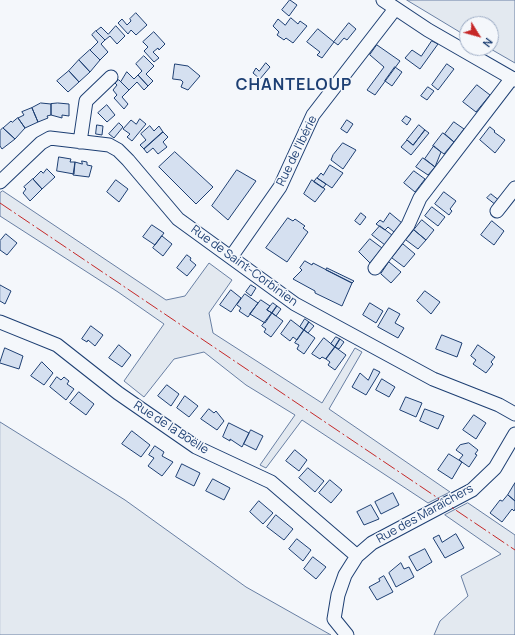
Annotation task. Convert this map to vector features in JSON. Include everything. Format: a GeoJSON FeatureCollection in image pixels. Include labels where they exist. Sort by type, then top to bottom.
{"type":"FeatureCollection","features":[{"type":"Feature","properties":{"kind":"street"},"geometry":{"type":"LineString","coordinates":[[375,268],[408,225],[420,198],[514,79],[395,9],[383,0]]}},
{"type":"Feature","properties":{"kind":"street","name":"Rue de l'Ibérie"},"geometry":{"type":"LineString","coordinates":[[231,257],[280,187],[313,115],[395,9]]}},
{"type":"Feature","properties":{"kind":"street"},"geometry":{"type":"LineString","coordinates":[[80,142],[86,101],[111,77]]}},
{"type":"Feature","properties":{"kind":"street","name":"Rue de Saint-Corbinien"},"geometry":{"type":"LineString","coordinates":[[0,182],[50,138],[109,145],[118,150],[178,219],[295,304],[433,379],[499,405],[515,414]]}},
{"type":"Feature","properties":{"kind":"street"},"geometry":{"type":"LineString","coordinates":[[497,211],[515,188]]}},
{"type":"Feature","properties":{"kind":"street","name":"Rue de la Boëlle"},"geometry":{"type":"LineString","coordinates":[[0,322],[57,346],[118,392],[196,447],[271,482],[357,556]]}},
{"type":"Feature","properties":{"kind":"street","name":"Rue des Maraîchers"},"geometry":{"type":"LineString","coordinates":[[347,635],[334,619],[338,595],[345,575],[357,556],[372,543],[472,490],[495,468],[515,434]]}},
{"type":"Feature","properties":{"kind":"shaded area"},"geometry":{"type":"Polygon","coordinates":[[[407,0],[515,0],[515,63],[499,54],[499,16],[459,16],[459,31],[407,0]]]}},
{"type":"Feature","properties":{"kind":"shaded area"},"geometry":{"type":"Polygon","coordinates":[[[3,191],[166,300],[185,296],[209,263],[232,280],[209,313],[213,333],[322,403],[355,348],[362,352],[329,409],[450,492],[428,503],[302,420],[266,468],[260,465],[295,415],[246,385],[204,352],[174,359],[144,397],[124,381],[164,324],[118,292],[0,216],[0,193],[3,191]]]}},
{"type":"Feature","properties":{"kind":"shaded area"},"geometry":{"type":"Polygon","coordinates":[[[0,422],[125,500],[246,587],[331,635],[0,635],[0,422]]]}},
{"type":"Feature","properties":{"kind":"shaded area"},"geometry":{"type":"Polygon","coordinates":[[[468,503],[515,535],[515,635],[434,635],[440,621],[468,596],[461,576],[501,554],[445,515],[468,503]]]}},
{"type":"Feature","properties":{"kind":"building"},"geometry":{"type":"Polygon","coordinates":[[[290,0],[297,5],[289,16],[282,10],[290,0]]]}},
{"type":"Feature","properties":{"kind":"building"},"geometry":{"type":"Polygon","coordinates":[[[136,13],[147,25],[136,35],[131,30],[128,34],[118,23],[122,19],[127,25],[136,13]]]}},
{"type":"Feature","properties":{"kind":"building"},"geometry":{"type":"Polygon","coordinates":[[[291,18],[298,24],[300,21],[307,26],[293,43],[286,38],[284,40],[277,35],[279,32],[273,26],[278,19],[285,25],[291,18]]]}},
{"type":"Feature","properties":{"kind":"building"},"geometry":{"type":"Polygon","coordinates":[[[349,23],[356,29],[347,40],[344,38],[338,45],[334,42],[349,23]]]}},
{"type":"Feature","properties":{"kind":"building"},"geometry":{"type":"Polygon","coordinates":[[[116,26],[125,36],[117,44],[110,36],[105,40],[96,31],[101,27],[108,34],[116,26]]]}},
{"type":"Feature","properties":{"kind":"building"},"geometry":{"type":"Polygon","coordinates":[[[318,29],[334,42],[322,58],[317,55],[320,52],[307,42],[318,29]]]}},
{"type":"Feature","properties":{"kind":"building"},"geometry":{"type":"Polygon","coordinates":[[[96,31],[105,40],[101,44],[108,52],[100,60],[90,50],[98,42],[92,35],[96,31]]]}},
{"type":"Feature","properties":{"kind":"building"},"geometry":{"type":"Polygon","coordinates":[[[154,32],[165,44],[159,50],[158,48],[153,52],[159,58],[154,62],[144,51],[148,47],[143,42],[154,32]]]}},
{"type":"Feature","properties":{"kind":"building"},"geometry":{"type":"Polygon","coordinates":[[[432,41],[438,44],[420,69],[405,58],[412,50],[421,56],[432,41]]]}},
{"type":"Feature","properties":{"kind":"building"},"geometry":{"type":"Polygon","coordinates":[[[377,45],[400,61],[375,95],[367,90],[384,67],[370,55],[377,45]]]}},
{"type":"Feature","properties":{"kind":"building"},"geometry":{"type":"Polygon","coordinates":[[[90,50],[100,60],[90,72],[79,60],[90,50]]]}},
{"type":"Feature","properties":{"kind":"building"},"geometry":{"type":"Polygon","coordinates":[[[144,56],[154,66],[146,74],[153,81],[148,86],[138,75],[142,71],[136,64],[144,56]]]}},
{"type":"Feature","properties":{"kind":"building"},"geometry":{"type":"Polygon","coordinates":[[[79,60],[90,72],[79,82],[69,71],[79,60]]]}},
{"type":"Feature","properties":{"kind":"building"},"geometry":{"type":"Polygon","coordinates":[[[266,63],[270,67],[260,79],[253,73],[256,68],[259,71],[266,63]]]}},
{"type":"Feature","properties":{"kind":"building"},"geometry":{"type":"Polygon","coordinates":[[[175,64],[188,66],[200,76],[188,90],[181,87],[183,82],[181,80],[173,79],[175,64]]]}},
{"type":"Feature","properties":{"kind":"building"},"geometry":{"type":"Polygon","coordinates":[[[447,64],[454,69],[438,90],[432,85],[447,64]]]}},
{"type":"Feature","properties":{"kind":"building"},"geometry":{"type":"Polygon","coordinates":[[[395,67],[402,72],[392,86],[385,81],[395,67]]]}},
{"type":"Feature","properties":{"kind":"building"},"geometry":{"type":"Polygon","coordinates":[[[69,71],[79,82],[68,92],[57,81],[69,71]]]}},
{"type":"Feature","properties":{"kind":"building"},"geometry":{"type":"Polygon","coordinates":[[[127,72],[134,79],[138,75],[148,86],[144,90],[137,82],[129,90],[121,82],[127,72]]]}},
{"type":"Feature","properties":{"kind":"building"},"geometry":{"type":"Polygon","coordinates":[[[119,80],[129,90],[122,97],[128,104],[124,109],[114,98],[117,95],[113,90],[117,85],[115,83],[119,80]]]}},
{"type":"Feature","properties":{"kind":"building"},"geometry":{"type":"Polygon","coordinates":[[[477,85],[490,95],[476,112],[463,102],[477,85]]]}},
{"type":"Feature","properties":{"kind":"building"},"geometry":{"type":"Polygon","coordinates":[[[428,87],[434,91],[427,100],[421,96],[428,87]]]}},
{"type":"Feature","properties":{"kind":"building"},"geometry":{"type":"Polygon","coordinates":[[[41,103],[51,104],[51,115],[47,116],[48,118],[38,122],[32,108],[41,103]]]}},
{"type":"Feature","properties":{"kind":"building"},"geometry":{"type":"Polygon","coordinates":[[[51,104],[69,104],[69,116],[62,115],[62,118],[51,115],[51,104]]]}},
{"type":"Feature","properties":{"kind":"building"},"geometry":{"type":"Polygon","coordinates":[[[107,105],[115,115],[107,122],[98,113],[107,105]]]}},
{"type":"Feature","properties":{"kind":"building"},"geometry":{"type":"Polygon","coordinates":[[[32,108],[38,122],[25,128],[18,118],[24,115],[22,112],[32,108]]]}},
{"type":"Feature","properties":{"kind":"building"},"geometry":{"type":"Polygon","coordinates":[[[406,116],[411,119],[407,125],[402,121],[406,116]]]}},
{"type":"Feature","properties":{"kind":"building"},"geometry":{"type":"Polygon","coordinates":[[[18,118],[25,128],[15,139],[3,128],[11,121],[12,122],[18,118]]]}},
{"type":"Feature","properties":{"kind":"building"},"geometry":{"type":"Polygon","coordinates":[[[140,119],[146,124],[132,141],[127,137],[130,134],[123,129],[131,120],[136,124],[140,119]]]}},
{"type":"Feature","properties":{"kind":"building"},"geometry":{"type":"Polygon","coordinates":[[[347,120],[353,124],[347,133],[341,129],[347,120]]]}},
{"type":"Feature","properties":{"kind":"building"},"geometry":{"type":"Polygon","coordinates":[[[454,122],[464,129],[454,142],[445,134],[454,122]]]}},
{"type":"Feature","properties":{"kind":"building"},"geometry":{"type":"Polygon","coordinates":[[[119,123],[123,127],[114,138],[109,134],[119,123]]]}},
{"type":"Feature","properties":{"kind":"building"},"geometry":{"type":"Polygon","coordinates":[[[97,125],[103,126],[102,135],[96,134],[97,125]]]}},
{"type":"Feature","properties":{"kind":"building"},"geometry":{"type":"Polygon","coordinates":[[[419,125],[425,130],[413,145],[407,140],[419,125]]]}},
{"type":"Feature","properties":{"kind":"building"},"geometry":{"type":"Polygon","coordinates":[[[150,126],[154,131],[159,126],[163,132],[144,149],[140,145],[146,140],[141,134],[150,126]]]}},
{"type":"Feature","properties":{"kind":"building"},"geometry":{"type":"Polygon","coordinates":[[[490,127],[505,140],[495,153],[480,140],[490,127]]]}},
{"type":"Feature","properties":{"kind":"building"},"geometry":{"type":"Polygon","coordinates":[[[3,128],[15,139],[2,149],[0,146],[0,131],[3,128]]]}},
{"type":"Feature","properties":{"kind":"building"},"geometry":{"type":"Polygon","coordinates":[[[425,130],[429,133],[411,155],[401,147],[407,140],[413,145],[425,130]]]}},
{"type":"Feature","properties":{"kind":"building"},"geometry":{"type":"Polygon","coordinates":[[[163,132],[168,137],[163,142],[167,147],[158,154],[153,148],[147,153],[144,149],[163,132]]]}},
{"type":"Feature","properties":{"kind":"building"},"geometry":{"type":"Polygon","coordinates":[[[443,133],[454,142],[444,154],[433,146],[443,133]]]}},
{"type":"Feature","properties":{"kind":"building"},"geometry":{"type":"Polygon","coordinates":[[[343,143],[356,150],[343,169],[331,160],[333,155],[343,143]]]}},
{"type":"Feature","properties":{"kind":"building"},"geometry":{"type":"Polygon","coordinates":[[[434,146],[441,152],[435,167],[425,159],[434,146]]]}},
{"type":"Feature","properties":{"kind":"building"},"geometry":{"type":"Polygon","coordinates":[[[175,152],[213,187],[196,204],[159,167],[175,152]]]}},
{"type":"Feature","properties":{"kind":"building"},"geometry":{"type":"Polygon","coordinates":[[[59,157],[71,159],[70,162],[75,162],[74,174],[57,171],[59,157]]]}},
{"type":"Feature","properties":{"kind":"building"},"geometry":{"type":"Polygon","coordinates":[[[423,158],[435,167],[428,175],[416,167],[423,158]]]}},
{"type":"Feature","properties":{"kind":"building"},"geometry":{"type":"Polygon","coordinates":[[[82,161],[87,162],[87,165],[92,166],[89,177],[73,175],[75,162],[82,164],[82,161]]]}},
{"type":"Feature","properties":{"kind":"building"},"geometry":{"type":"Polygon","coordinates":[[[330,165],[343,173],[332,188],[317,178],[321,173],[323,175],[330,165]]]}},
{"type":"Feature","properties":{"kind":"building"},"geometry":{"type":"Polygon","coordinates":[[[47,169],[55,177],[42,189],[33,179],[41,171],[43,173],[47,169]]]}},
{"type":"Feature","properties":{"kind":"building"},"geometry":{"type":"Polygon","coordinates":[[[237,170],[256,181],[228,220],[212,206],[237,170]]]}},
{"type":"Feature","properties":{"kind":"building"},"geometry":{"type":"Polygon","coordinates":[[[414,171],[425,179],[415,192],[404,183],[414,171]]]}},
{"type":"Feature","properties":{"kind":"building"},"geometry":{"type":"Polygon","coordinates":[[[317,178],[326,184],[323,188],[314,182],[317,178]]]}},
{"type":"Feature","properties":{"kind":"building"},"geometry":{"type":"Polygon","coordinates":[[[33,179],[42,189],[30,201],[23,193],[26,189],[24,187],[33,179]]]}},
{"type":"Feature","properties":{"kind":"building"},"geometry":{"type":"Polygon","coordinates":[[[116,180],[128,189],[119,202],[107,192],[116,180]]]}},
{"type":"Feature","properties":{"kind":"building"},"geometry":{"type":"Polygon","coordinates":[[[312,180],[325,189],[315,202],[304,194],[312,180]]]}},
{"type":"Feature","properties":{"kind":"building"},"geometry":{"type":"Polygon","coordinates":[[[444,192],[456,201],[450,209],[452,211],[449,215],[435,204],[444,192]]]}},
{"type":"Feature","properties":{"kind":"building"},"geometry":{"type":"Polygon","coordinates":[[[491,194],[500,201],[496,205],[487,198],[491,194]]]}},
{"type":"Feature","properties":{"kind":"building"},"geometry":{"type":"Polygon","coordinates":[[[432,207],[445,217],[438,226],[425,216],[432,207]]]}},
{"type":"Feature","properties":{"kind":"building"},"geometry":{"type":"Polygon","coordinates":[[[361,213],[366,217],[360,225],[355,221],[361,213]]]}},
{"type":"Feature","properties":{"kind":"building"},"geometry":{"type":"Polygon","coordinates":[[[390,213],[402,223],[394,232],[388,227],[385,230],[376,224],[380,220],[383,222],[390,213]]]}},
{"type":"Feature","properties":{"kind":"building"},"geometry":{"type":"Polygon","coordinates":[[[288,218],[293,221],[295,219],[305,226],[303,228],[308,232],[287,262],[266,248],[288,218]]]}},
{"type":"Feature","properties":{"kind":"building"},"geometry":{"type":"Polygon","coordinates":[[[422,220],[434,230],[426,240],[414,230],[422,220]]]}},
{"type":"Feature","properties":{"kind":"building"},"geometry":{"type":"Polygon","coordinates":[[[492,221],[504,231],[494,245],[481,235],[492,221]]]}},
{"type":"Feature","properties":{"kind":"building"},"geometry":{"type":"Polygon","coordinates":[[[152,225],[164,233],[155,245],[143,237],[152,225]]]}},
{"type":"Feature","properties":{"kind":"building"},"geometry":{"type":"Polygon","coordinates":[[[380,226],[392,235],[385,245],[372,235],[380,226]]]}},
{"type":"Feature","properties":{"kind":"building"},"geometry":{"type":"Polygon","coordinates":[[[414,230],[426,240],[418,249],[406,240],[414,230]]]}},
{"type":"Feature","properties":{"kind":"building"},"geometry":{"type":"Polygon","coordinates":[[[6,234],[17,243],[7,255],[0,250],[0,241],[6,234]]]}},
{"type":"Feature","properties":{"kind":"building"},"geometry":{"type":"Polygon","coordinates":[[[162,236],[172,244],[163,256],[153,248],[162,236]]]}},
{"type":"Feature","properties":{"kind":"building"},"geometry":{"type":"Polygon","coordinates":[[[370,239],[382,248],[370,263],[359,252],[370,239]]]}},
{"type":"Feature","properties":{"kind":"building"},"geometry":{"type":"Polygon","coordinates":[[[403,244],[415,254],[404,267],[392,258],[403,244]]]}},
{"type":"Feature","properties":{"kind":"building"},"geometry":{"type":"Polygon","coordinates":[[[187,255],[196,265],[187,276],[177,268],[187,255]]]}},
{"type":"Feature","properties":{"kind":"building"},"geometry":{"type":"Polygon","coordinates":[[[305,261],[312,265],[313,263],[352,283],[342,306],[315,293],[315,291],[293,279],[302,270],[300,268],[305,261]]]}},
{"type":"Feature","properties":{"kind":"building"},"geometry":{"type":"Polygon","coordinates":[[[389,262],[401,272],[391,283],[381,274],[389,262]]]}},
{"type":"Feature","properties":{"kind":"building"},"geometry":{"type":"Polygon","coordinates":[[[327,268],[354,281],[352,283],[326,270],[327,268]]]}},
{"type":"Feature","properties":{"kind":"building"},"geometry":{"type":"Polygon","coordinates":[[[0,285],[11,291],[5,304],[0,301],[0,285]]]}},
{"type":"Feature","properties":{"kind":"building"},"geometry":{"type":"Polygon","coordinates":[[[251,285],[256,288],[251,296],[246,292],[251,285]]]}},
{"type":"Feature","properties":{"kind":"building"},"geometry":{"type":"Polygon","coordinates":[[[231,290],[241,298],[231,312],[220,305],[231,290]]]}},
{"type":"Feature","properties":{"kind":"building"},"geometry":{"type":"Polygon","coordinates":[[[425,291],[440,302],[431,314],[417,301],[425,291]]]}},
{"type":"Feature","properties":{"kind":"building"},"geometry":{"type":"Polygon","coordinates":[[[245,294],[258,303],[248,317],[239,311],[241,308],[237,305],[245,294]]]}},
{"type":"Feature","properties":{"kind":"building"},"geometry":{"type":"Polygon","coordinates":[[[261,300],[270,306],[267,310],[272,313],[265,323],[250,314],[261,300]]]}},
{"type":"Feature","properties":{"kind":"building"},"geometry":{"type":"Polygon","coordinates":[[[273,303],[277,306],[272,313],[267,310],[273,303]]]}},
{"type":"Feature","properties":{"kind":"building"},"geometry":{"type":"Polygon","coordinates":[[[370,303],[383,311],[376,323],[363,315],[370,303]]]}},
{"type":"Feature","properties":{"kind":"building"},"geometry":{"type":"Polygon","coordinates":[[[277,306],[281,309],[276,316],[272,313],[277,306]]]}},
{"type":"Feature","properties":{"kind":"building"},"geometry":{"type":"Polygon","coordinates":[[[389,308],[400,314],[395,323],[404,328],[398,338],[378,327],[389,308]]]}},
{"type":"Feature","properties":{"kind":"building"},"geometry":{"type":"Polygon","coordinates":[[[272,313],[283,321],[271,337],[264,332],[266,329],[262,326],[272,313]]]}},
{"type":"Feature","properties":{"kind":"building"},"geometry":{"type":"Polygon","coordinates":[[[305,319],[309,322],[304,330],[300,327],[305,319]]]}},
{"type":"Feature","properties":{"kind":"building"},"geometry":{"type":"Polygon","coordinates":[[[291,320],[304,330],[297,340],[293,337],[290,341],[281,334],[291,320]]]}},
{"type":"Feature","properties":{"kind":"building"},"geometry":{"type":"Polygon","coordinates":[[[309,322],[314,326],[308,333],[304,330],[309,322]]]}},
{"type":"Feature","properties":{"kind":"building"},"geometry":{"type":"Polygon","coordinates":[[[91,326],[103,335],[95,346],[88,340],[87,342],[82,339],[91,326]]]}},
{"type":"Feature","properties":{"kind":"building"},"geometry":{"type":"Polygon","coordinates":[[[304,330],[315,338],[304,354],[297,349],[299,345],[295,343],[304,330]]]}},
{"type":"Feature","properties":{"kind":"building"},"geometry":{"type":"Polygon","coordinates":[[[442,335],[462,343],[457,357],[436,349],[442,335]]]}},
{"type":"Feature","properties":{"kind":"building"},"geometry":{"type":"Polygon","coordinates":[[[336,337],[340,339],[335,347],[331,344],[336,337]]]}},
{"type":"Feature","properties":{"kind":"building"},"geometry":{"type":"Polygon","coordinates":[[[324,338],[335,347],[326,359],[322,357],[320,359],[312,354],[324,338]]]}},
{"type":"Feature","properties":{"kind":"building"},"geometry":{"type":"Polygon","coordinates":[[[340,339],[344,342],[339,349],[335,347],[340,339]]]}},
{"type":"Feature","properties":{"kind":"building"},"geometry":{"type":"Polygon","coordinates":[[[119,345],[131,355],[122,367],[109,358],[119,345]]]}},
{"type":"Feature","properties":{"kind":"building"},"geometry":{"type":"Polygon","coordinates":[[[478,345],[495,357],[491,362],[493,364],[486,373],[473,364],[476,360],[471,356],[478,345]]]}},
{"type":"Feature","properties":{"kind":"building"},"geometry":{"type":"Polygon","coordinates":[[[335,347],[346,355],[335,370],[328,365],[330,362],[326,359],[335,347]]]}},
{"type":"Feature","properties":{"kind":"building"},"geometry":{"type":"Polygon","coordinates":[[[5,348],[23,356],[19,369],[0,363],[5,348]]]}},
{"type":"Feature","properties":{"kind":"building"},"geometry":{"type":"Polygon","coordinates":[[[42,362],[53,373],[44,385],[31,376],[42,362]]]}},
{"type":"Feature","properties":{"kind":"building"},"geometry":{"type":"Polygon","coordinates":[[[374,369],[380,372],[366,395],[352,387],[360,373],[368,380],[374,369]]]}},
{"type":"Feature","properties":{"kind":"building"},"geometry":{"type":"Polygon","coordinates":[[[57,377],[61,380],[64,377],[69,381],[67,384],[74,389],[66,400],[50,387],[57,377]]]}},
{"type":"Feature","properties":{"kind":"building"},"geometry":{"type":"Polygon","coordinates":[[[382,379],[395,387],[389,397],[376,390],[382,379]]]}},
{"type":"Feature","properties":{"kind":"building"},"geometry":{"type":"Polygon","coordinates":[[[167,385],[179,394],[171,406],[158,396],[167,385]]]}},
{"type":"Feature","properties":{"kind":"building"},"geometry":{"type":"Polygon","coordinates":[[[79,392],[94,404],[86,415],[70,403],[79,392]]]}},
{"type":"Feature","properties":{"kind":"building"},"geometry":{"type":"Polygon","coordinates":[[[185,396],[198,406],[189,417],[177,408],[185,396]]]}},
{"type":"Feature","properties":{"kind":"building"},"geometry":{"type":"Polygon","coordinates":[[[406,397],[422,403],[416,417],[400,410],[406,397]]]}},
{"type":"Feature","properties":{"kind":"building"},"geometry":{"type":"Polygon","coordinates":[[[209,409],[214,413],[216,411],[224,421],[217,430],[201,419],[209,409]]]}},
{"type":"Feature","properties":{"kind":"building"},"geometry":{"type":"Polygon","coordinates":[[[425,409],[444,416],[438,429],[420,421],[425,409]]]}},
{"type":"Feature","properties":{"kind":"building"},"geometry":{"type":"Polygon","coordinates":[[[474,415],[486,423],[476,439],[463,430],[474,415]]]}},
{"type":"Feature","properties":{"kind":"building"},"geometry":{"type":"Polygon","coordinates":[[[229,423],[249,433],[242,447],[230,439],[230,441],[223,437],[229,423]]]}},
{"type":"Feature","properties":{"kind":"building"},"geometry":{"type":"Polygon","coordinates":[[[251,430],[263,436],[256,450],[244,444],[251,430]]]}},
{"type":"Feature","properties":{"kind":"building"},"geometry":{"type":"Polygon","coordinates":[[[132,431],[150,445],[141,457],[122,444],[132,431]]]}},
{"type":"Feature","properties":{"kind":"building"},"geometry":{"type":"Polygon","coordinates":[[[469,443],[478,450],[475,454],[477,455],[469,467],[459,460],[463,455],[456,450],[460,445],[469,443]]]}},
{"type":"Feature","properties":{"kind":"building"},"geometry":{"type":"Polygon","coordinates":[[[155,446],[164,452],[162,456],[173,462],[162,476],[148,466],[154,458],[149,455],[155,446]]]}},
{"type":"Feature","properties":{"kind":"building"},"geometry":{"type":"Polygon","coordinates":[[[295,450],[307,460],[299,471],[286,461],[295,450]]]}},
{"type":"Feature","properties":{"kind":"building"},"geometry":{"type":"Polygon","coordinates":[[[449,454],[462,462],[452,479],[438,470],[449,454]]]}},
{"type":"Feature","properties":{"kind":"building"},"geometry":{"type":"Polygon","coordinates":[[[182,464],[200,473],[194,486],[176,477],[182,464]]]}},
{"type":"Feature","properties":{"kind":"building"},"geometry":{"type":"Polygon","coordinates":[[[308,468],[324,481],[315,492],[299,478],[308,468]]]}},
{"type":"Feature","properties":{"kind":"building"},"geometry":{"type":"Polygon","coordinates":[[[213,479],[230,488],[224,500],[206,491],[213,479]]]}},
{"type":"Feature","properties":{"kind":"building"},"geometry":{"type":"Polygon","coordinates":[[[330,480],[342,490],[331,503],[319,493],[330,480]]]}},
{"type":"Feature","properties":{"kind":"building"},"geometry":{"type":"Polygon","coordinates":[[[515,483],[515,501],[508,495],[515,483]]]}},
{"type":"Feature","properties":{"kind":"building"},"geometry":{"type":"Polygon","coordinates":[[[393,493],[399,505],[381,514],[375,502],[393,493]]]}},
{"type":"Feature","properties":{"kind":"building"},"geometry":{"type":"Polygon","coordinates":[[[508,495],[515,501],[515,509],[514,511],[512,509],[502,522],[490,513],[500,500],[502,501],[508,495]]]}},
{"type":"Feature","properties":{"kind":"building"},"geometry":{"type":"Polygon","coordinates":[[[259,501],[273,513],[263,524],[250,512],[259,501]]]}},
{"type":"Feature","properties":{"kind":"building"},"geometry":{"type":"Polygon","coordinates":[[[371,505],[379,519],[364,525],[357,512],[371,505]]]}},
{"type":"Feature","properties":{"kind":"building"},"geometry":{"type":"Polygon","coordinates":[[[276,515],[293,529],[284,540],[267,527],[276,515]]]}},
{"type":"Feature","properties":{"kind":"building"},"geometry":{"type":"Polygon","coordinates":[[[456,534],[464,548],[445,558],[433,538],[439,535],[442,542],[456,534]]]}},
{"type":"Feature","properties":{"kind":"building"},"geometry":{"type":"Polygon","coordinates":[[[297,539],[311,550],[303,561],[289,549],[297,539]]]}},
{"type":"Feature","properties":{"kind":"building"},"geometry":{"type":"Polygon","coordinates":[[[425,549],[432,562],[417,571],[409,557],[425,549]]]}},
{"type":"Feature","properties":{"kind":"building"},"geometry":{"type":"Polygon","coordinates":[[[313,557],[326,567],[316,579],[304,569],[313,557]]]}},
{"type":"Feature","properties":{"kind":"building"},"geometry":{"type":"Polygon","coordinates":[[[401,563],[404,569],[409,567],[414,577],[396,587],[389,573],[401,563]]]}},
{"type":"Feature","properties":{"kind":"building"},"geometry":{"type":"Polygon","coordinates":[[[384,576],[393,592],[377,600],[369,587],[380,581],[379,579],[384,576]]]}},
{"type":"Feature","properties":{"kind":"power"},"geometry":{"type":"LineString","coordinates":[[0,203],[515,550]]}},
{"type":"Feature","properties":{"kind":"district","name":"CHANTELOUP"},"geometry":{"type":"Point","coordinates":[294,86]}}]}
